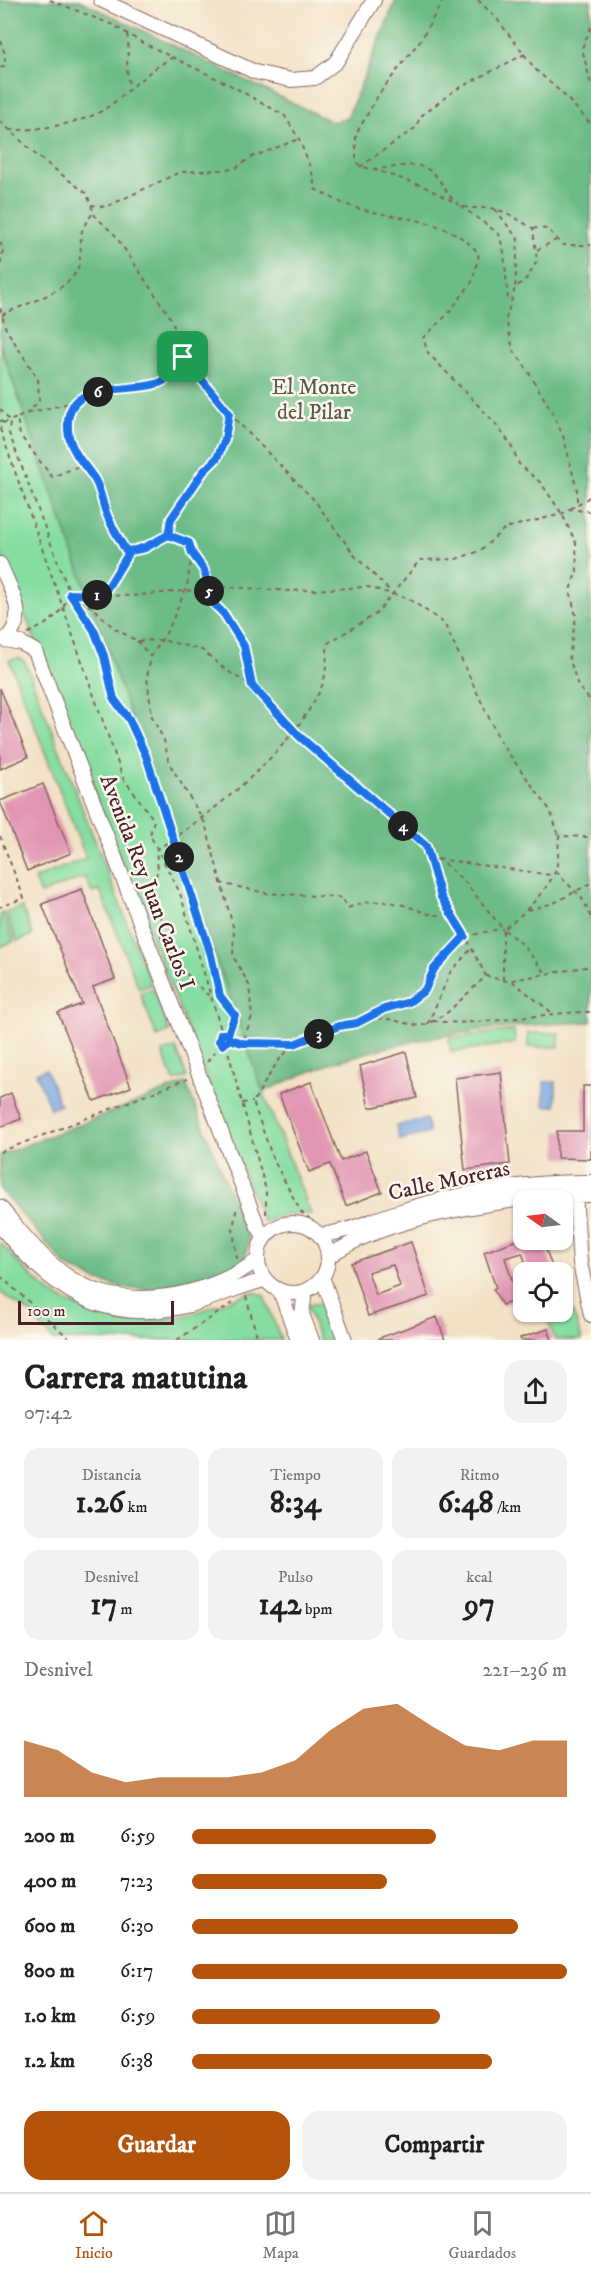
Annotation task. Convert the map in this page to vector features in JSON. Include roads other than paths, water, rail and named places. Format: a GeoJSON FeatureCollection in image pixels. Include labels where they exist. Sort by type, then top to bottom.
{"type":"FeatureCollection","features":[{"type":"Feature","properties":{"kind":"street"},"geometry":{"type":"LineString","coordinates":[[101,0],[255,72],[291,80],[315,78],[336,62],[374,0]]}},
{"type":"Feature","properties":{"kind":"street","name":"Avenida Rey Juan Carlos I"},"geometry":{"type":"LineString","coordinates":[[0,564],[19,611],[17,627],[4,640]]}},
{"type":"Feature","properties":{"kind":"street","name":"Avenida Rey Juan Carlos I"},"geometry":{"type":"LineString","coordinates":[[4,640],[21,643],[35,651],[258,1226],[265,1237]]}},
{"type":"Feature","properties":{"kind":"street","name":"Calle Moreras"},"geometry":{"type":"LineString","coordinates":[[319,1235],[339,1233],[395,1213],[468,1194],[520,1187],[591,1182]]}},
{"type":"Feature","properties":{"kind":"street"},"geometry":{"type":"LineString","coordinates":[[575,1195],[580,1263],[591,1315]]}},
{"type":"Feature","properties":{"kind":"street","name":"Calle Moreras"},"geometry":{"type":"LineString","coordinates":[[328,1257],[343,1246],[398,1226],[473,1207],[527,1198],[591,1195]]}},
{"type":"Feature","properties":{"kind":"street"},"geometry":{"type":"LineString","coordinates":[[0,1207],[38,1252],[69,1277],[102,1292],[124,1297],[156,1298],[186,1293],[240,1272],[258,1260]]}},
{"type":"Feature","properties":{"kind":"street"},"geometry":{"type":"LineString","coordinates":[[280,1291],[305,1291],[322,1277],[328,1257],[319,1235],[312,1228],[292,1223],[273,1229],[261,1244],[258,1260],[265,1280],[280,1291],[298,1340]]}},
{"type":"Feature","properties":{"kind":"street"},"geometry":{"type":"LineString","coordinates":[[0,1226],[29,1261],[63,1289],[99,1304],[123,1309],[158,1311],[188,1305],[265,1280]]}},
{"type":"Feature","properties":{"kind":"street"},"geometry":{"type":"LineString","coordinates":[[322,1277],[345,1340]]}},
{"type":"Feature","properties":{"kind":"street"},"geometry":{"type":"LineString","coordinates":[[305,1291],[303,1314],[312,1340]]}},
{"type":"Feature","properties":{"kind":"water"},"geometry":{"type":"Polygon","coordinates":[[[46,1069],[60,1105],[50,1109],[36,1073],[46,1069]]]}},
{"type":"Feature","properties":{"kind":"water"},"geometry":{"type":"Polygon","coordinates":[[[544,1082],[556,1082],[556,1106],[544,1106],[544,1082]]]}},
{"type":"Feature","properties":{"kind":"water"},"geometry":{"type":"Polygon","coordinates":[[[426,1119],[429,1133],[400,1140],[396,1126],[426,1119]]]}},
{"type":"Feature","properties":{"kind":"park label","name":"El Monte del Pilar"},"geometry":{"type":"Point","coordinates":[314,400]}}]}
